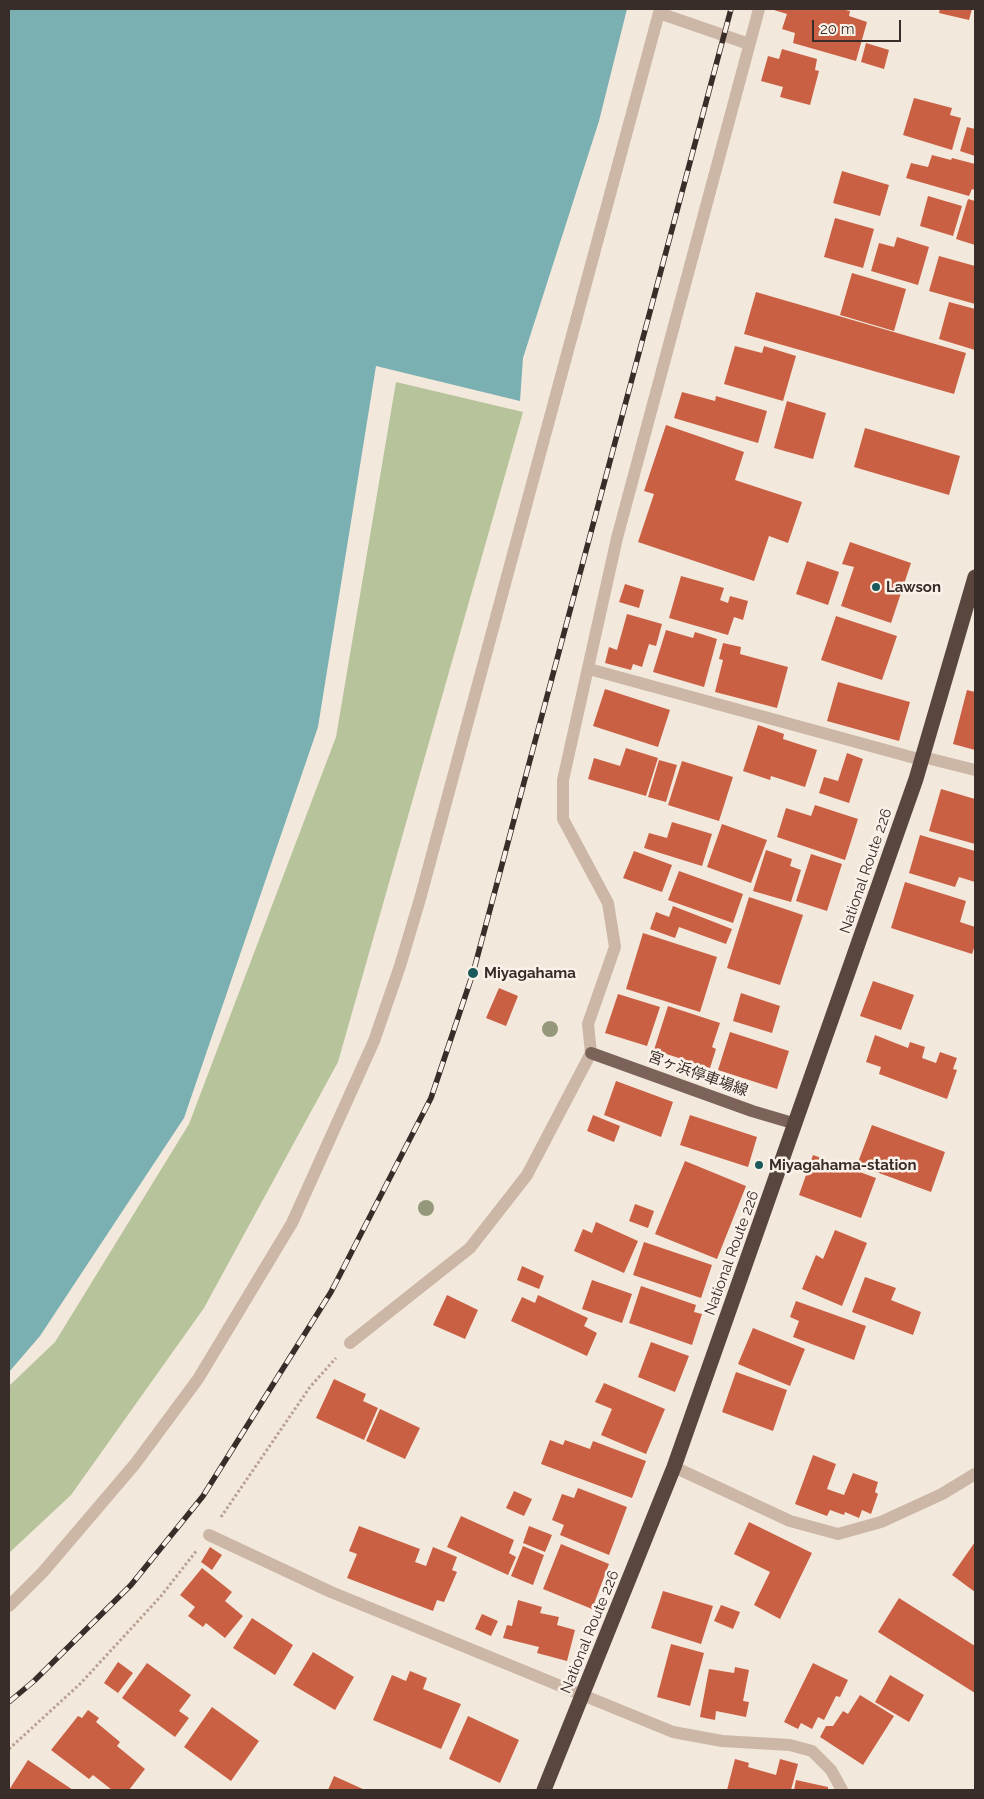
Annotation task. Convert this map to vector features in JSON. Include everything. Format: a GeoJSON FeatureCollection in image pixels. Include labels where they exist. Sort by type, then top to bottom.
{"type":"FeatureCollection","features":[{"type":"Feature","properties":{"kind":"highway","name":"National Route 226"},"geometry":{"type":"LineString","coordinates":[[544,1790],[674,1467],[796,1124],[922,758],[975,577]]}},
{"type":"Feature","properties":{"kind":"main road","name":"宮ヶ浜停車場線"},"geometry":{"type":"LineString","coordinates":[[591,1053],[752,1111],[796,1124]]}},
{"type":"Feature","properties":{"kind":"street"},"geometry":{"type":"LineString","coordinates":[[350,1343],[470,1248],[528,1175],[591,1053],[588,1024],[615,947],[608,903],[563,819],[563,780],[617,538],[759,9]]}},
{"type":"Feature","properties":{"kind":"street"},"geometry":{"type":"LineString","coordinates":[[9,1606],[43,1572],[135,1464],[198,1379],[292,1223],[374,1042],[420,899],[659,11],[749,44]]}},
{"type":"Feature","properties":{"kind":"street"},"geometry":{"type":"LineString","coordinates":[[589,669],[922,758],[975,770]]}},
{"type":"Feature","properties":{"kind":"street"},"geometry":{"type":"LineString","coordinates":[[674,1467],[790,1521],[838,1534],[880,1522],[942,1494],[975,1474]]}},
{"type":"Feature","properties":{"kind":"street"},"geometry":{"type":"LineString","coordinates":[[209,1534],[331,1592],[673,1732],[722,1741],[790,1745],[812,1751],[832,1770],[842,1790]]}},
{"type":"Feature","properties":{"kind":"path"},"geometry":{"type":"LineString","coordinates":[[9,1749],[81,1683],[161,1596],[209,1534],[310,1387],[350,1343]]}},
{"type":"Feature","properties":{"kind":"green space"},"geometry":{"type":"Polygon","coordinates":[[[396,382],[523,412],[338,1062],[204,1308],[71,1495],[9,1553],[9,1386],[55,1342],[189,1124],[336,737],[396,382]]]}},
{"type":"Feature","properties":{"kind":"water"},"geometry":{"type":"Polygon","coordinates":[[[9,9],[627,9],[599,121],[523,358],[520,401],[376,366],[318,727],[184,1118],[40,1336],[9,1372],[9,9]]]}},
{"type":"Feature","properties":{"kind":"building"},"geometry":{"type":"Polygon","coordinates":[[[775,9],[841,9],[850,11],[849,16],[867,22],[856,61],[793,43],[795,33],[782,29],[787,14],[775,9]]]}},
{"type":"Feature","properties":{"kind":"building"},"geometry":{"type":"Polygon","coordinates":[[[940,9],[972,9],[969,20],[939,13],[940,9]]]}},
{"type":"Feature","properties":{"kind":"building"},"geometry":{"type":"Polygon","coordinates":[[[866,43],[889,50],[884,69],[861,62],[866,43]]]}},
{"type":"Feature","properties":{"kind":"building"},"geometry":{"type":"Polygon","coordinates":[[[782,49],[817,59],[815,70],[819,71],[810,105],[780,97],[783,87],[761,81],[768,56],[779,59],[782,49]]]}},
{"type":"Feature","properties":{"kind":"building"},"geometry":{"type":"Polygon","coordinates":[[[914,98],[952,108],[950,115],[961,118],[952,150],[903,135],[914,98]]]}},
{"type":"Feature","properties":{"kind":"building"},"geometry":{"type":"Polygon","coordinates":[[[967,127],[975,129],[975,156],[960,151],[967,127]]]}},
{"type":"Feature","properties":{"kind":"building"},"geometry":{"type":"Polygon","coordinates":[[[932,155],[975,164],[975,190],[972,189],[969,196],[906,178],[911,163],[928,167],[932,155]]]}},
{"type":"Feature","properties":{"kind":"building"},"geometry":{"type":"Polygon","coordinates":[[[842,171],[889,185],[880,216],[833,203],[842,171]]]}},
{"type":"Feature","properties":{"kind":"building"},"geometry":{"type":"Polygon","coordinates":[[[928,196],[962,206],[953,236],[920,226],[928,196]]]}},
{"type":"Feature","properties":{"kind":"building"},"geometry":{"type":"Polygon","coordinates":[[[968,199],[975,201],[975,245],[956,239],[968,199]]]}},
{"type":"Feature","properties":{"kind":"building"},"geometry":{"type":"Polygon","coordinates":[[[835,218],[874,229],[863,268],[824,257],[835,218]]]}},
{"type":"Feature","properties":{"kind":"building"},"geometry":{"type":"Polygon","coordinates":[[[897,237],[929,247],[918,285],[871,271],[879,243],[894,247],[897,237]]]}},
{"type":"Feature","properties":{"kind":"building"},"geometry":{"type":"Polygon","coordinates":[[[939,256],[975,266],[975,304],[929,291],[939,256]]]}},
{"type":"Feature","properties":{"kind":"building"},"geometry":{"type":"Polygon","coordinates":[[[852,273],[906,289],[894,331],[840,315],[852,273]]]}},
{"type":"Feature","properties":{"kind":"building"},"geometry":{"type":"Polygon","coordinates":[[[756,292],[966,353],[954,394],[744,334],[756,292]]]}},
{"type":"Feature","properties":{"kind":"building"},"geometry":{"type":"Polygon","coordinates":[[[949,302],[975,309],[975,350],[939,339],[949,302]]]}},
{"type":"Feature","properties":{"kind":"building"},"geometry":{"type":"Polygon","coordinates":[[[735,346],[762,353],[764,346],[796,356],[783,401],[724,384],[735,346]]]}},
{"type":"Feature","properties":{"kind":"building"},"geometry":{"type":"Polygon","coordinates":[[[682,392],[715,401],[716,396],[767,411],[758,443],[674,418],[682,392]]]}},
{"type":"Feature","properties":{"kind":"building"},"geometry":{"type":"Polygon","coordinates":[[[787,401],[826,413],[813,459],[774,448],[787,401]]]}},
{"type":"Feature","properties":{"kind":"building"},"geometry":{"type":"Polygon","coordinates":[[[666,425],[744,452],[735,480],[802,502],[788,543],[769,536],[754,581],[638,542],[654,494],[644,491],[666,425]]]}},
{"type":"Feature","properties":{"kind":"building"},"geometry":{"type":"Polygon","coordinates":[[[865,428],[960,456],[949,495],[854,467],[865,428]]]}},
{"type":"Feature","properties":{"kind":"building","name":"Lawson"},"geometry":{"type":"Polygon","coordinates":[[[850,542],[911,563],[891,623],[841,606],[854,567],[842,564],[850,542]]]}},
{"type":"Feature","properties":{"kind":"building"},"geometry":{"type":"Polygon","coordinates":[[[807,561],[839,572],[828,605],[796,594],[807,561]]]}},
{"type":"Feature","properties":{"kind":"building"},"geometry":{"type":"Polygon","coordinates":[[[681,576],[724,588],[720,600],[728,603],[730,596],[748,601],[743,620],[734,617],[728,635],[669,618],[681,576]]]}},
{"type":"Feature","properties":{"kind":"building"},"geometry":{"type":"Polygon","coordinates":[[[625,584],[644,590],[639,608],[619,602],[625,584]]]}},
{"type":"Feature","properties":{"kind":"building"},"geometry":{"type":"Polygon","coordinates":[[[627,614],[662,624],[656,646],[649,644],[642,667],[633,664],[631,670],[605,663],[609,647],[617,650],[627,614]]]}},
{"type":"Feature","properties":{"kind":"building"},"geometry":{"type":"Polygon","coordinates":[[[836,616],[897,636],[882,680],[821,660],[836,616]]]}},
{"type":"Feature","properties":{"kind":"building"},"geometry":{"type":"Polygon","coordinates":[[[666,630],[693,638],[695,632],[717,639],[704,687],[653,672],[666,630]]]}},
{"type":"Feature","properties":{"kind":"building"},"geometry":{"type":"Polygon","coordinates":[[[723,643],[741,647],[740,654],[788,667],[777,708],[715,692],[723,660],[719,659],[723,643]]]}},
{"type":"Feature","properties":{"kind":"building"},"geometry":{"type":"Polygon","coordinates":[[[838,682],[910,702],[899,741],[827,721],[838,682]]]}},
{"type":"Feature","properties":{"kind":"building"},"geometry":{"type":"Polygon","coordinates":[[[605,689],[670,710],[658,747],[593,726],[605,689]]]}},
{"type":"Feature","properties":{"kind":"building"},"geometry":{"type":"Polygon","coordinates":[[[967,690],[975,692],[975,750],[953,744],[967,690]]]}},
{"type":"Feature","properties":{"kind":"building"},"geometry":{"type":"Polygon","coordinates":[[[758,725],[784,734],[783,739],[817,750],[805,787],[771,776],[770,780],[743,771],[758,725]]]}},
{"type":"Feature","properties":{"kind":"building"},"geometry":{"type":"Polygon","coordinates":[[[626,748],[658,758],[646,796],[588,779],[594,758],[620,766],[626,748]]]}},
{"type":"Feature","properties":{"kind":"building"},"geometry":{"type":"Polygon","coordinates":[[[847,753],[863,759],[849,803],[819,793],[824,777],[838,781],[847,753]]]}},
{"type":"Feature","properties":{"kind":"building"},"geometry":{"type":"Polygon","coordinates":[[[659,760],[677,765],[666,802],[648,797],[659,760]]]}},
{"type":"Feature","properties":{"kind":"building"},"geometry":{"type":"Polygon","coordinates":[[[682,761],[733,777],[719,821],[668,805],[682,761]]]}},
{"type":"Feature","properties":{"kind":"building"},"geometry":{"type":"Polygon","coordinates":[[[941,789],[975,799],[975,844],[929,831],[941,789]]]}},
{"type":"Feature","properties":{"kind":"building"},"geometry":{"type":"Polygon","coordinates":[[[815,805],[858,819],[845,860],[777,837],[786,808],[811,816],[815,805]]]}},
{"type":"Feature","properties":{"kind":"building"},"geometry":{"type":"Polygon","coordinates":[[[672,822],[712,834],[702,866],[644,848],[649,833],[667,838],[672,822]]]}},
{"type":"Feature","properties":{"kind":"building"},"geometry":{"type":"Polygon","coordinates":[[[722,824],[767,840],[751,883],[707,867],[722,824]]]}},
{"type":"Feature","properties":{"kind":"building"},"geometry":{"type":"Polygon","coordinates":[[[920,835],[975,851],[975,882],[959,877],[955,887],[909,873],[920,835]]]}},
{"type":"Feature","properties":{"kind":"building"},"geometry":{"type":"Polygon","coordinates":[[[766,850],[792,859],[790,866],[801,870],[791,902],[753,891],[766,850]]]}},
{"type":"Feature","properties":{"kind":"building"},"geometry":{"type":"Polygon","coordinates":[[[634,851],[672,865],[662,892],[623,878],[634,851]]]}},
{"type":"Feature","properties":{"kind":"building"},"geometry":{"type":"Polygon","coordinates":[[[811,854],[842,864],[827,911],[796,901],[811,854]]]}},
{"type":"Feature","properties":{"kind":"building"},"geometry":{"type":"Polygon","coordinates":[[[679,871],[743,894],[733,923],[668,900],[679,871]]]}},
{"type":"Feature","properties":{"kind":"building"},"geometry":{"type":"Polygon","coordinates":[[[905,882],[966,901],[960,922],[975,927],[975,945],[972,954],[891,928],[905,882]]]}},
{"type":"Feature","properties":{"kind":"building"},"geometry":{"type":"Polygon","coordinates":[[[749,897],[803,915],[780,985],[727,968],[749,897]]]}},
{"type":"Feature","properties":{"kind":"building"},"geometry":{"type":"Polygon","coordinates":[[[673,906],[732,929],[726,944],[679,927],[675,938],[650,929],[656,912],[669,917],[673,906]]]}},
{"type":"Feature","properties":{"kind":"building"},"geometry":{"type":"Polygon","coordinates":[[[643,933],[717,957],[700,1012],[626,989],[643,933]]]}},
{"type":"Feature","properties":{"kind":"building"},"geometry":{"type":"Polygon","coordinates":[[[873,981],[914,995],[901,1030],[860,1016],[873,981]]]}},
{"type":"Feature","properties":{"kind":"building"},"geometry":{"type":"Polygon","coordinates":[[[499,988],[518,996],[506,1026],[486,1018],[499,988]]]}},
{"type":"Feature","properties":{"kind":"building"},"geometry":{"type":"Polygon","coordinates":[[[741,993],[780,1006],[772,1033],[733,1021],[741,993]]]}},
{"type":"Feature","properties":{"kind":"building"},"geometry":{"type":"Polygon","coordinates":[[[618,994],[660,1007],[647,1046],[605,1033],[618,994]]]}},
{"type":"Feature","properties":{"kind":"building"},"geometry":{"type":"Polygon","coordinates":[[[668,1006],[720,1023],[712,1047],[716,1049],[710,1068],[654,1050],[668,1006]]]}},
{"type":"Feature","properties":{"kind":"building"},"geometry":{"type":"Polygon","coordinates":[[[730,1032],[789,1051],[777,1089],[718,1070],[730,1032]]]}},
{"type":"Feature","properties":{"kind":"building"},"geometry":{"type":"Polygon","coordinates":[[[875,1035],[908,1048],[910,1042],[925,1047],[922,1058],[936,1063],[940,1052],[957,1058],[953,1069],[957,1070],[947,1099],[879,1074],[881,1067],[866,1062],[875,1035]]]}},
{"type":"Feature","properties":{"kind":"building"},"geometry":{"type":"Polygon","coordinates":[[[616,1081],[673,1102],[661,1137],[604,1115],[616,1081]]]}},
{"type":"Feature","properties":{"kind":"building"},"geometry":{"type":"Polygon","coordinates":[[[593,1115],[620,1126],[614,1142],[587,1131],[593,1115]]]}},
{"type":"Feature","properties":{"kind":"building"},"geometry":{"type":"Polygon","coordinates":[[[690,1115],[757,1137],[748,1167],[680,1145],[690,1115]]]}},
{"type":"Feature","properties":{"kind":"building"},"geometry":{"type":"Polygon","coordinates":[[[872,1125],[945,1152],[931,1192],[857,1165],[872,1125]]]}},
{"type":"Feature","properties":{"kind":"building"},"geometry":{"type":"Polygon","coordinates":[[[813,1155],[876,1178],[861,1218],[799,1195],[813,1155]]]}},
{"type":"Feature","properties":{"kind":"building"},"geometry":{"type":"Polygon","coordinates":[[[685,1161],[746,1186],[717,1259],[655,1234],[685,1161]]]}},
{"type":"Feature","properties":{"kind":"building"},"geometry":{"type":"Polygon","coordinates":[[[635,1204],[654,1211],[648,1228],[629,1221],[635,1204]]]}},
{"type":"Feature","properties":{"kind":"building"},"geometry":{"type":"Polygon","coordinates":[[[596,1222],[638,1241],[624,1273],[574,1251],[583,1229],[592,1233],[596,1222]]]}},
{"type":"Feature","properties":{"kind":"building"},"geometry":{"type":"Polygon","coordinates":[[[835,1230],[867,1243],[842,1306],[802,1289],[816,1255],[823,1259],[835,1230]]]}},
{"type":"Feature","properties":{"kind":"building"},"geometry":{"type":"Polygon","coordinates":[[[644,1242],[712,1265],[701,1298],[633,1275],[644,1242]]]}},
{"type":"Feature","properties":{"kind":"building"},"geometry":{"type":"Polygon","coordinates":[[[522,1266],[544,1276],[539,1289],[517,1280],[522,1266]]]}},
{"type":"Feature","properties":{"kind":"building"},"geometry":{"type":"Polygon","coordinates":[[[865,1277],[896,1288],[891,1300],[921,1312],[913,1335],[852,1312],[865,1277]]]}},
{"type":"Feature","properties":{"kind":"building"},"geometry":{"type":"Polygon","coordinates":[[[592,1280],[632,1294],[622,1323],[582,1309],[592,1280]]]}},
{"type":"Feature","properties":{"kind":"building"},"geometry":{"type":"Polygon","coordinates":[[[641,1286],[696,1305],[694,1312],[702,1314],[692,1345],[629,1323],[641,1286]]]}},
{"type":"Feature","properties":{"kind":"building"},"geometry":{"type":"Polygon","coordinates":[[[447,1295],[478,1310],[465,1339],[433,1325],[447,1295]]]}},
{"type":"Feature","properties":{"kind":"building"},"geometry":{"type":"Polygon","coordinates":[[[538,1295],[588,1318],[584,1326],[597,1333],[587,1356],[511,1321],[522,1297],[535,1303],[538,1295]]]}},
{"type":"Feature","properties":{"kind":"building"},"geometry":{"type":"Polygon","coordinates":[[[796,1301],[866,1326],[854,1360],[793,1337],[799,1321],[790,1317],[796,1301]]]}},
{"type":"Feature","properties":{"kind":"building"},"geometry":{"type":"Polygon","coordinates":[[[753,1328],[805,1349],[790,1386],[738,1364],[753,1328]]]}},
{"type":"Feature","properties":{"kind":"building"},"geometry":{"type":"Polygon","coordinates":[[[651,1342],[689,1356],[675,1392],[638,1377],[651,1342]]]}},
{"type":"Feature","properties":{"kind":"building"},"geometry":{"type":"Polygon","coordinates":[[[736,1372],[787,1390],[773,1431],[722,1412],[736,1372]]]}},
{"type":"Feature","properties":{"kind":"building"},"geometry":{"type":"Polygon","coordinates":[[[334,1379],[366,1394],[363,1401],[378,1408],[364,1440],[316,1418],[334,1379]]]}},
{"type":"Feature","properties":{"kind":"building"},"geometry":{"type":"Polygon","coordinates":[[[604,1383],[665,1409],[646,1454],[601,1435],[612,1409],[595,1402],[604,1383]]]}},
{"type":"Feature","properties":{"kind":"building"},"geometry":{"type":"Polygon","coordinates":[[[380,1409],[420,1428],[405,1459],[366,1441],[380,1409]]]}},
{"type":"Feature","properties":{"kind":"building"},"geometry":{"type":"Polygon","coordinates":[[[550,1440],[563,1445],[565,1440],[590,1449],[593,1441],[646,1461],[632,1498],[541,1464],[550,1440]]]}},
{"type":"Feature","properties":{"kind":"building"},"geometry":{"type":"Polygon","coordinates":[[[813,1455],[836,1464],[827,1489],[844,1495],[853,1473],[878,1482],[875,1492],[878,1494],[871,1514],[862,1510],[859,1518],[845,1512],[844,1515],[830,1510],[827,1516],[795,1504],[813,1455]]]}},
{"type":"Feature","properties":{"kind":"building"},"geometry":{"type":"Polygon","coordinates":[[[578,1488],[627,1507],[609,1555],[560,1535],[564,1525],[552,1520],[562,1494],[574,1498],[578,1488]]]}},
{"type":"Feature","properties":{"kind":"building"},"geometry":{"type":"Polygon","coordinates":[[[514,1491],[532,1499],[524,1516],[506,1508],[514,1491]]]}},
{"type":"Feature","properties":{"kind":"building"},"geometry":{"type":"Polygon","coordinates":[[[461,1516],[514,1540],[509,1553],[516,1557],[508,1575],[447,1547],[461,1516]]]}},
{"type":"Feature","properties":{"kind":"building"},"geometry":{"type":"Polygon","coordinates":[[[749,1522],[812,1553],[780,1619],[754,1605],[770,1572],[734,1554],[749,1522]]]}},
{"type":"Feature","properties":{"kind":"building"},"geometry":{"type":"Polygon","coordinates":[[[359,1526],[420,1549],[415,1562],[426,1566],[433,1547],[457,1557],[452,1570],[457,1572],[444,1602],[437,1600],[433,1611],[347,1578],[357,1554],[349,1551],[359,1526]]]}},
{"type":"Feature","properties":{"kind":"building"},"geometry":{"type":"Polygon","coordinates":[[[529,1526],[552,1535],[545,1552],[523,1543],[529,1526]]]}},
{"type":"Feature","properties":{"kind":"building"},"geometry":{"type":"Polygon","coordinates":[[[975,1542],[975,1592],[952,1575],[975,1542]]]}},
{"type":"Feature","properties":{"kind":"building"},"geometry":{"type":"Polygon","coordinates":[[[561,1544],[609,1564],[592,1609],[543,1589],[561,1544]]]}},
{"type":"Feature","properties":{"kind":"building"},"geometry":{"type":"Polygon","coordinates":[[[523,1546],[544,1555],[533,1585],[511,1576],[523,1546]]]}},
{"type":"Feature","properties":{"kind":"building"},"geometry":{"type":"Polygon","coordinates":[[[210,1547],[222,1555],[212,1570],[201,1562],[210,1547]]]}},
{"type":"Feature","properties":{"kind":"building"},"geometry":{"type":"Polygon","coordinates":[[[202,1568],[232,1592],[225,1601],[243,1616],[225,1638],[206,1623],[203,1627],[188,1616],[195,1607],[180,1595],[202,1568]]]}},
{"type":"Feature","properties":{"kind":"building"},"geometry":{"type":"Polygon","coordinates":[[[663,1591],[713,1606],[701,1644],[651,1628],[663,1591]]]}},
{"type":"Feature","properties":{"kind":"building"},"geometry":{"type":"Polygon","coordinates":[[[899,1598],[975,1646],[975,1693],[878,1632],[899,1598]]]}},
{"type":"Feature","properties":{"kind":"building"},"geometry":{"type":"Polygon","coordinates":[[[518,1600],[542,1607],[540,1613],[559,1617],[557,1625],[575,1630],[567,1661],[537,1653],[539,1647],[503,1638],[507,1625],[512,1626],[518,1600]]]}},
{"type":"Feature","properties":{"kind":"building"},"geometry":{"type":"Polygon","coordinates":[[[721,1605],[740,1612],[733,1629],[714,1621],[721,1605]]]}},
{"type":"Feature","properties":{"kind":"building"},"geometry":{"type":"Polygon","coordinates":[[[482,1614],[498,1621],[491,1636],[475,1629],[482,1614]]]}},
{"type":"Feature","properties":{"kind":"building"},"geometry":{"type":"Polygon","coordinates":[[[252,1618],[293,1645],[275,1675],[233,1648],[252,1618]]]}},
{"type":"Feature","properties":{"kind":"building"},"geometry":{"type":"Polygon","coordinates":[[[671,1644],[704,1653],[690,1706],[657,1697],[671,1644]]]}},
{"type":"Feature","properties":{"kind":"building"},"geometry":{"type":"Polygon","coordinates":[[[313,1652],[354,1677],[335,1710],[293,1685],[313,1652]]]}},
{"type":"Feature","properties":{"kind":"building"},"geometry":{"type":"Polygon","coordinates":[[[118,1662],[133,1673],[118,1693],[104,1683],[118,1662]]]}},
{"type":"Feature","properties":{"kind":"building"},"geometry":{"type":"Polygon","coordinates":[[[147,1663],[191,1695],[179,1711],[189,1718],[175,1737],[122,1698],[147,1663]]]}},
{"type":"Feature","properties":{"kind":"building"},"geometry":{"type":"Polygon","coordinates":[[[813,1663],[848,1680],[840,1697],[836,1696],[824,1720],[818,1717],[812,1729],[801,1723],[798,1729],[784,1722],[813,1663]]]}},
{"type":"Feature","properties":{"kind":"building"},"geometry":{"type":"Polygon","coordinates":[[[735,1667],[749,1670],[743,1701],[749,1702],[746,1717],[716,1711],[715,1720],[700,1717],[709,1669],[734,1673],[735,1667]]]}},
{"type":"Feature","properties":{"kind":"building"},"geometry":{"type":"Polygon","coordinates":[[[410,1671],[427,1678],[423,1689],[461,1704],[441,1749],[373,1720],[392,1675],[406,1681],[410,1671]]]}},
{"type":"Feature","properties":{"kind":"building"},"geometry":{"type":"Polygon","coordinates":[[[890,1675],[924,1695],[909,1722],[875,1702],[890,1675]]]}},
{"type":"Feature","properties":{"kind":"building"},"geometry":{"type":"Polygon","coordinates":[[[860,1695],[894,1716],[863,1765],[820,1737],[826,1726],[833,1726],[843,1711],[848,1714],[860,1695]]]}},
{"type":"Feature","properties":{"kind":"building"},"geometry":{"type":"Polygon","coordinates":[[[212,1707],[259,1741],[231,1781],[184,1747],[212,1707]]]}},
{"type":"Feature","properties":{"kind":"building"},"geometry":{"type":"Polygon","coordinates":[[[88,1710],[99,1718],[96,1722],[120,1742],[117,1746],[145,1769],[129,1790],[112,1790],[93,1775],[89,1779],[51,1750],[78,1716],[82,1718],[88,1710]]]}},
{"type":"Feature","properties":{"kind":"building"},"geometry":{"type":"Polygon","coordinates":[[[468,1716],[519,1740],[500,1783],[449,1759],[468,1716]]]}},
{"type":"Feature","properties":{"kind":"building"},"geometry":{"type":"Polygon","coordinates":[[[735,1759],[749,1763],[748,1767],[776,1775],[780,1759],[798,1764],[791,1790],[727,1790],[735,1759]]]}},
{"type":"Feature","properties":{"kind":"building"},"geometry":{"type":"Polygon","coordinates":[[[28,1760],[73,1790],[9,1790],[28,1760]]]}},
{"type":"Feature","properties":{"kind":"building"},"geometry":{"type":"Polygon","coordinates":[[[334,1776],[365,1790],[328,1790],[334,1776]]]}},
{"type":"Feature","properties":{"kind":"building"},"geometry":{"type":"Polygon","coordinates":[[[796,1780],[828,1787],[828,1790],[794,1790],[796,1780]]]}},
{"type":"Feature","properties":{"kind":"railway"},"geometry":{"type":"LineString","coordinates":[[9,1702],[34,1681],[131,1585],[203,1496],[331,1292],[431,1098],[473,973],[731,9]]}},
{"type":"Feature","properties":{"kind":"place","name":"Lawson"},"geometry":{"type":"Point","coordinates":[876,587]}},
{"type":"Feature","properties":{"kind":"place","name":"Miyagahama"},"geometry":{"type":"Point","coordinates":[473,973]}},
{"type":"Feature","properties":{"kind":"place","name":"Miyagahama-station"},"geometry":{"type":"Point","coordinates":[759,1165]}}]}
